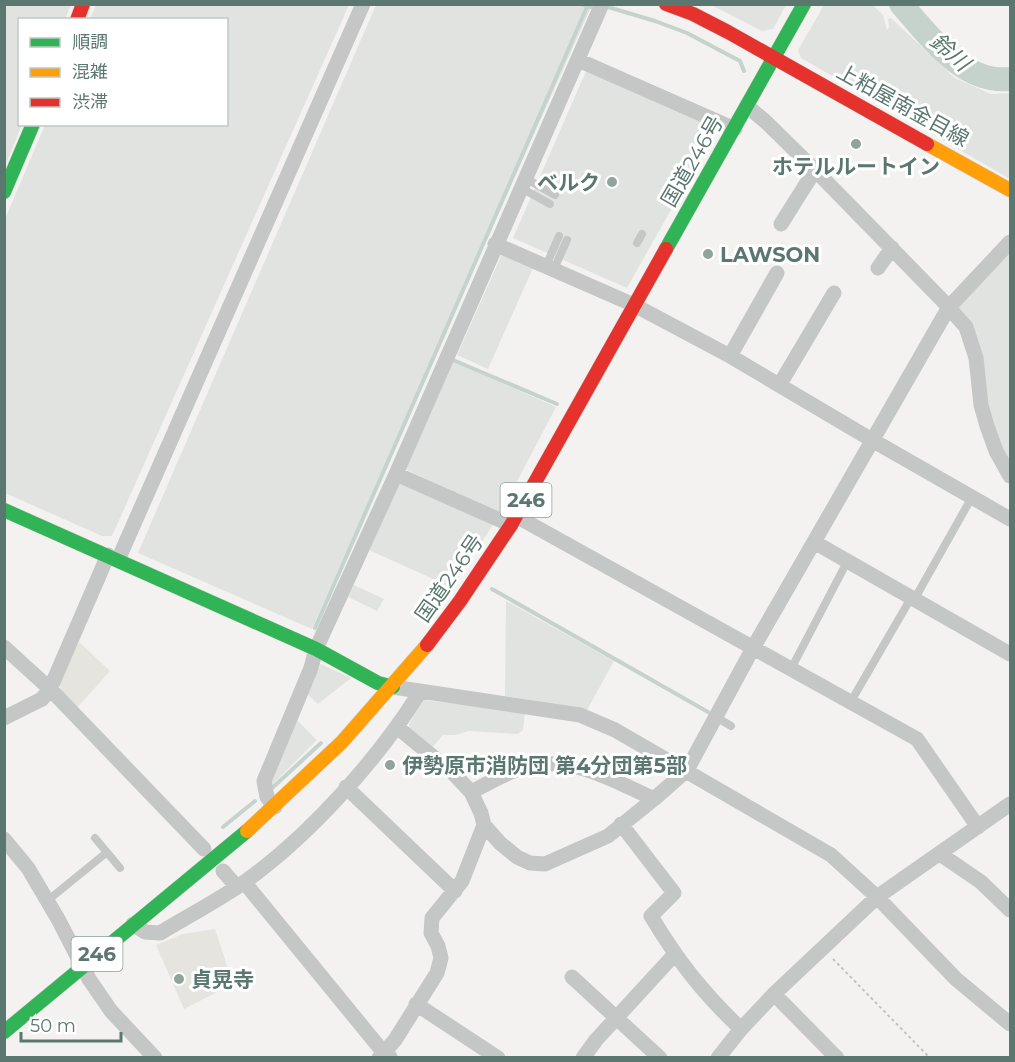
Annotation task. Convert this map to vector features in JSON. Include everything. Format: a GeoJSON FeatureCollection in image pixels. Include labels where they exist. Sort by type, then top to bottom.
{"type":"FeatureCollection","features":[{"type":"Feature","properties":{"kind":"main road","name":"上粕屋南金目線"},"geometry":{"type":"LineString","coordinates":[[666,4],[693,14],[774,57],[1011,190]]}},
{"type":"Feature","properties":{"kind":"main road","name":"国道246号"},"geometry":{"type":"LineString","coordinates":[[4,1032],[275,807],[319,765],[393,687],[487,563],[513,521],[804,4]]}},
{"type":"Feature","properties":{"kind":"main road"},"geometry":{"type":"LineString","coordinates":[[4,192],[32,126]]}},
{"type":"Feature","properties":{"kind":"main road"},"geometry":{"type":"LineString","coordinates":[[4,510],[316,650],[378,683],[393,687]]}},
{"type":"Feature","properties":{"kind":"street"},"geometry":{"type":"LineString","coordinates":[[4,718],[42,699],[50,689],[113,558],[363,4]]}},
{"type":"Feature","properties":{"kind":"street"},"geometry":{"type":"LineString","coordinates":[[275,807],[267,797],[264,781],[311,668],[316,650],[396,474],[602,4]]}},
{"type":"Feature","properties":{"kind":"street"},"geometry":{"type":"LineString","coordinates":[[578,60],[735,129]]}},
{"type":"Feature","properties":{"kind":"street"},"geometry":{"type":"LineString","coordinates":[[747,106],[766,122],[892,248],[966,327],[976,358],[981,405],[987,426],[996,451],[1011,476]]}},
{"type":"Feature","properties":{"kind":"street"},"geometry":{"type":"LineString","coordinates":[[781,224],[815,171]]}},
{"type":"Feature","properties":{"kind":"street"},"geometry":{"type":"LineString","coordinates":[[397,727],[454,774],[471,792],[484,825],[517,857],[530,863],[545,864],[608,836],[687,770],[753,648],[949,307],[1011,242]]}},
{"type":"Feature","properties":{"kind":"street"},"geometry":{"type":"LineString","coordinates":[[495,244],[634,305],[730,356],[1011,519]]}},
{"type":"Feature","properties":{"kind":"street"},"geometry":{"type":"LineString","coordinates":[[878,268],[892,248]]}},
{"type":"Feature","properties":{"kind":"street"},"geometry":{"type":"LineString","coordinates":[[730,356],[777,273]]}},
{"type":"Feature","properties":{"kind":"street"},"geometry":{"type":"LineString","coordinates":[[780,384],[834,293]]}},
{"type":"Feature","properties":{"kind":"street"},"geometry":{"type":"LineString","coordinates":[[396,474],[513,521],[792,669],[917,739],[978,827]]}},
{"type":"Feature","properties":{"kind":"street"},"geometry":{"type":"LineString","coordinates":[[814,542],[1011,654]]}},
{"type":"Feature","properties":{"kind":"street"},"geometry":{"type":"LineString","coordinates":[[4,646],[50,689],[204,849]]}},
{"type":"Feature","properties":{"kind":"street"},"geometry":{"type":"LineString","coordinates":[[393,687],[544,708],[580,715],[615,729],[831,855],[877,897],[956,979],[1011,1024]]}},
{"type":"Feature","properties":{"kind":"street"},"geometry":{"type":"LineString","coordinates":[[133,924],[145,932],[160,933],[241,885],[307,828],[346,787],[386,743],[420,692]]}},
{"type":"Feature","properties":{"kind":"street"},"geometry":{"type":"LineString","coordinates":[[471,792],[520,768],[553,762],[584,767],[654,799]]}},
{"type":"Feature","properties":{"kind":"street"},"geometry":{"type":"LineString","coordinates":[[346,787],[455,891]]}},
{"type":"Feature","properties":{"kind":"street"},"geometry":{"type":"LineString","coordinates":[[718,1058],[774,994],[877,897],[1011,804]]}},
{"type":"Feature","properties":{"kind":"street"},"geometry":{"type":"LineString","coordinates":[[621,824],[674,893],[651,916],[674,955],[710,999],[741,1029]]}},
{"type":"Feature","properties":{"kind":"street"},"geometry":{"type":"LineString","coordinates":[[223,871],[241,885],[384,1056],[437,973],[441,958],[438,946],[430,933],[432,918],[462,881],[484,825]]}},
{"type":"Feature","properties":{"kind":"street"},"geometry":{"type":"LineString","coordinates":[[4,839],[28,868],[88,979],[111,1011],[155,1058]]}},
{"type":"Feature","properties":{"kind":"street"},"geometry":{"type":"LineString","coordinates":[[940,854],[981,882],[1011,910]]}},
{"type":"Feature","properties":{"kind":"street"},"geometry":{"type":"LineString","coordinates":[[583,1058],[674,955]]}},
{"type":"Feature","properties":{"kind":"street"},"geometry":{"type":"LineString","coordinates":[[572,977],[660,1058]]}},
{"type":"Feature","properties":{"kind":"street"},"geometry":{"type":"LineString","coordinates":[[774,994],[837,1058]]}},
{"type":"Feature","properties":{"kind":"street"},"geometry":{"type":"LineString","coordinates":[[416,1004],[498,1058]]}},
{"type":"Feature","properties":{"kind":"lane"},"geometry":{"type":"LineString","coordinates":[[523,183],[555,195]]}},
{"type":"Feature","properties":{"kind":"lane"},"geometry":{"type":"LineString","coordinates":[[523,183],[550,204]]}},
{"type":"Feature","properties":{"kind":"lane"},"geometry":{"type":"LineString","coordinates":[[637,243],[642,234]]}},
{"type":"Feature","properties":{"kind":"lane"},"geometry":{"type":"LineString","coordinates":[[550,268],[563,238]]}},
{"type":"Feature","properties":{"kind":"lane"},"geometry":{"type":"LineString","coordinates":[[850,703],[972,497]]}},
{"type":"Feature","properties":{"kind":"lane"},"geometry":{"type":"LineString","coordinates":[[792,669],[847,562]]}},
{"type":"Feature","properties":{"kind":"lane"},"geometry":{"type":"LineString","coordinates":[[716,717],[731,726]]}},
{"type":"Feature","properties":{"kind":"lane"},"geometry":{"type":"LineString","coordinates":[[95,838],[120,868]]}},
{"type":"Feature","properties":{"kind":"lane"},"geometry":{"type":"LineString","coordinates":[[47,901],[106,853]]}},
{"type":"Feature","properties":{"kind":"path"},"geometry":{"type":"LineString","coordinates":[[823,949],[930,1058]]}},
{"type":"Feature","properties":{"kind":"shaded area"},"geometry":{"type":"Polygon","coordinates":[[[5,5],[71,5],[65,18],[18,18],[18,126],[22,126],[5,166],[5,5]]]}},
{"type":"Feature","properties":{"kind":"shaded area"},"geometry":{"type":"Polygon","coordinates":[[[96,5],[349,5],[112,536],[102,536],[5,493],[5,219],[45,126],[228,126],[228,18],[90,18],[96,5]]]}},
{"type":"Feature","properties":{"kind":"shaded area"},"geometry":{"type":"Polygon","coordinates":[[[376,5],[592,5],[312,629],[138,553],[376,5]]]}},
{"type":"Feature","properties":{"kind":"shaded area"},"geometry":{"type":"Polygon","coordinates":[[[711,5],[786,5],[773,29],[762,31],[711,5]]]}},
{"type":"Feature","properties":{"kind":"shaded area"},"geometry":{"type":"Polygon","coordinates":[[[824,5],[873,5],[883,15],[887,30],[888,19],[891,18],[955,78],[991,94],[1010,93],[1010,179],[801,58],[798,50],[824,5]]]}},
{"type":"Feature","properties":{"kind":"shaded area","name":"ベルク"},"geometry":{"type":"Polygon","coordinates":[[[587,69],[718,126],[627,288],[513,238],[587,69]]]}},
{"type":"Feature","properties":{"kind":"shaded area"},"geometry":{"type":"Polygon","coordinates":[[[1010,251],[1010,466],[994,436],[957,309],[1010,251]]]}},
{"type":"Feature","properties":{"kind":"shaded area"},"geometry":{"type":"Polygon","coordinates":[[[502,254],[533,268],[488,369],[457,355],[502,254]]]}},
{"type":"Feature","properties":{"kind":"shaded area"},"geometry":{"type":"Polygon","coordinates":[[[453,361],[556,407],[500,514],[407,470],[405,465],[453,361]]]}},
{"type":"Feature","properties":{"kind":"shaded area"},"geometry":{"type":"Polygon","coordinates":[[[405,483],[495,522],[450,590],[431,578],[371,551],[369,547],[397,485],[405,483]]]}},
{"type":"Feature","properties":{"kind":"shaded area"},"geometry":{"type":"Polygon","coordinates":[[[354,585],[384,599],[377,611],[348,597],[354,585]]]}},
{"type":"Feature","properties":{"kind":"shaded area"},"geometry":{"type":"Polygon","coordinates":[[[506,601],[614,661],[587,710],[505,696],[506,601]]]}},
{"type":"Feature","properties":{"kind":"shaded area"},"geometry":{"type":"Polygon","coordinates":[[[79,642],[110,671],[75,710],[62,695],[59,683],[79,642]]]}},
{"type":"Feature","properties":{"kind":"shaded area"},"geometry":{"type":"Polygon","coordinates":[[[321,664],[351,678],[318,704],[307,694],[321,664]]]}},
{"type":"Feature","properties":{"kind":"shaded area"},"geometry":{"type":"Polygon","coordinates":[[[424,700],[525,712],[523,730],[518,734],[469,731],[456,735],[443,735],[431,749],[410,731],[409,724],[424,700]]]}},
{"type":"Feature","properties":{"kind":"shaded area"},"geometry":{"type":"Polygon","coordinates":[[[297,720],[317,740],[270,787],[271,772],[297,720]]]}},
{"type":"Feature","properties":{"kind":"shaded area"},"geometry":{"type":"Polygon","coordinates":[[[215,929],[233,984],[184,1009],[156,945],[183,934],[215,929]]]}},
{"type":"Feature","properties":{"kind":"waterway"},"geometry":{"type":"LineString","coordinates":[[581,4],[591,7]]}},
{"type":"Feature","properties":{"kind":"waterway","name":"鈴川"},"geometry":{"type":"LineString","coordinates":[[901,4],[936,44],[963,66],[993,79],[1010,79]]}},
{"type":"Feature","properties":{"kind":"waterway"},"geometry":{"type":"LineString","coordinates":[[315,628],[587,7]]}},
{"type":"Feature","properties":{"kind":"waterway"},"geometry":{"type":"LineString","coordinates":[[608,7],[687,33],[740,61],[744,71]]}},
{"type":"Feature","properties":{"kind":"waterway"},"geometry":{"type":"LineString","coordinates":[[453,360],[557,404]]}},
{"type":"Feature","properties":{"kind":"waterway"},"geometry":{"type":"LineString","coordinates":[[492,589],[708,712]]}},
{"type":"Feature","properties":{"kind":"waterway"},"geometry":{"type":"LineString","coordinates":[[271,789],[321,743]]}},
{"type":"Feature","properties":{"kind":"waterway"},"geometry":{"type":"LineString","coordinates":[[223,827],[255,801]]}},
{"type":"Feature","properties":{"kind":"traffic: fast"},"geometry":{"type":"LineString","coordinates":[[666,249],[804,4]]}},
{"type":"Feature","properties":{"kind":"traffic: fast"},"geometry":{"type":"LineString","coordinates":[[4,192],[32,126]]}},
{"type":"Feature","properties":{"kind":"traffic: fast"},"geometry":{"type":"LineString","coordinates":[[4,510],[316,649],[378,683],[393,687]]}},
{"type":"Feature","properties":{"kind":"traffic: fast"},"geometry":{"type":"LineString","coordinates":[[4,1032],[247,831]]}},
{"type":"Feature","properties":{"kind":"traffic: slow"},"geometry":{"type":"LineString","coordinates":[[927,144],[1010,190]]}},
{"type":"Feature","properties":{"kind":"traffic: slow"},"geometry":{"type":"LineString","coordinates":[[247,831],[342,742],[427,645]]}},
{"type":"Feature","properties":{"kind":"traffic: jam"},"geometry":{"type":"LineString","coordinates":[[78,18],[83,4]]}},
{"type":"Feature","properties":{"kind":"traffic: jam"},"geometry":{"type":"LineString","coordinates":[[666,4],[693,14],[728,32],[927,144]]}},
{"type":"Feature","properties":{"kind":"traffic: jam"},"geometry":{"type":"LineString","coordinates":[[427,645],[460,601],[511,525],[666,249]]}},
{"type":"Feature","properties":{"kind":"place","name":"ホテルルートイン"},"geometry":{"type":"Point","coordinates":[856,144]}},
{"type":"Feature","properties":{"kind":"place","name":"ベルク"},"geometry":{"type":"Point","coordinates":[612,182]}},
{"type":"Feature","properties":{"kind":"place","name":"LAWSON"},"geometry":{"type":"Point","coordinates":[708,254]}},
{"type":"Feature","properties":{"kind":"place","name":"伊勢原市消防団 第4分団第5部"},"geometry":{"type":"Point","coordinates":[390,765]}},
{"type":"Feature","properties":{"kind":"place","name":"貞晃寺"},"geometry":{"type":"Point","coordinates":[179,979]}}]}
